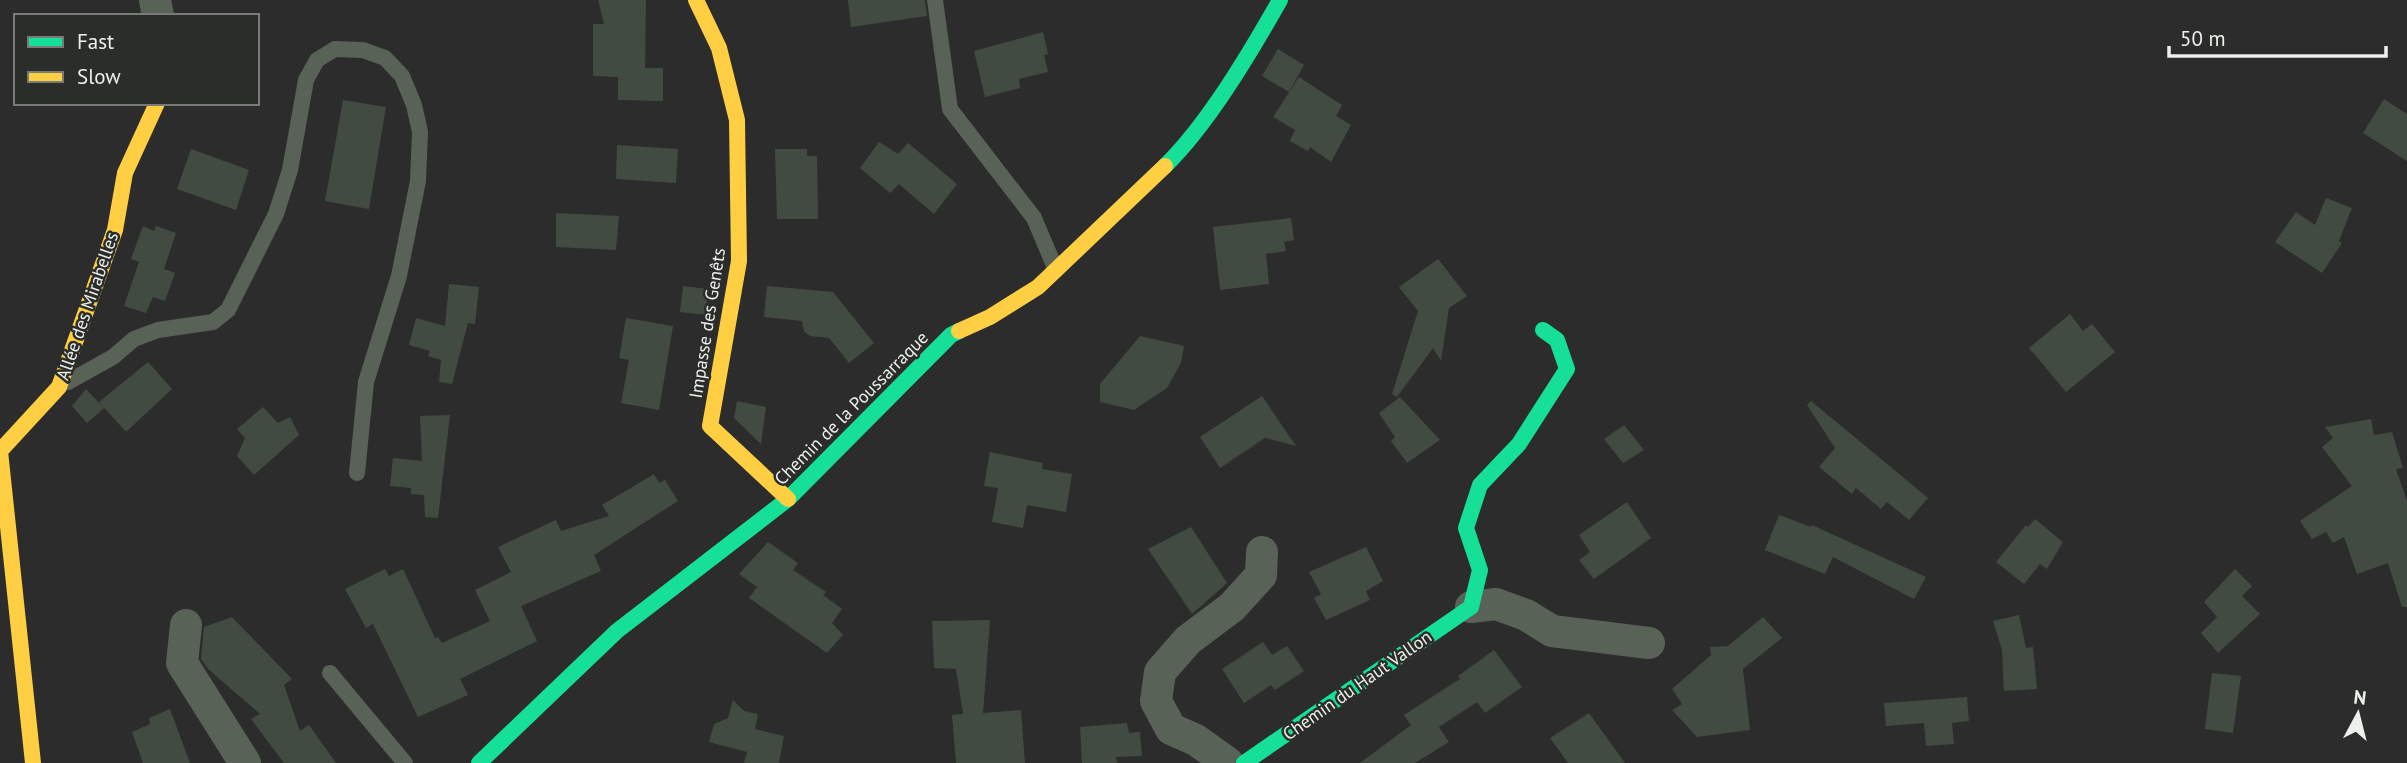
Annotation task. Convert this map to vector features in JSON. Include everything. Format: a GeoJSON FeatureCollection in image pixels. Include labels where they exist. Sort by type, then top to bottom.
{"type":"FeatureCollection","features":[{"type":"Feature","properties":{"kind":"street","name":"Impasse des Genêts"},"geometry":{"type":"LineString","coordinates":[[696,0],[719,48],[737,120],[738,261],[710,426],[788,499]]}},
{"type":"Feature","properties":{"kind":"street","name":"Chemin de la Poussarraque"},"geometry":{"type":"LineString","coordinates":[[479,763],[617,631],[788,499],[951,335],[990,317],[1038,287],[1056,270],[1181,150],[1257,41],[1280,0]]}},
{"type":"Feature","properties":{"kind":"street","name":"Allée des Mirabelles"},"geometry":{"type":"LineString","coordinates":[[0,451],[60,387],[115,230],[125,173],[156,105]]}},
{"type":"Feature","properties":{"kind":"street"},"geometry":{"type":"LineString","coordinates":[[1543,330],[1557,340],[1567,369],[1519,444],[1480,485],[1466,528],[1480,570],[1471,607],[1496,604],[1527,615],[1552,631],[1649,643]]}},
{"type":"Feature","properties":{"kind":"street"},"geometry":{"type":"LineString","coordinates":[[0,451],[33,763]]}},
{"type":"Feature","properties":{"kind":"street"},"geometry":{"type":"LineString","coordinates":[[1228,763],[1196,740],[1171,729],[1156,701],[1160,672],[1188,640],[1232,607],[1261,575],[1262,552]]}},
{"type":"Feature","properties":{"kind":"street","name":"Chemin du Haut Vallon"},"geometry":{"type":"LineString","coordinates":[[1244,763],[1471,607]]}},
{"type":"Feature","properties":{"kind":"street"},"geometry":{"type":"LineString","coordinates":[[186,625],[182,663],[245,763]]}},
{"type":"Feature","properties":{"kind":"lane"},"geometry":{"type":"LineString","coordinates":[[935,0],[950,109],[1034,218],[1056,270]]}},
{"type":"Feature","properties":{"kind":"lane"},"geometry":{"type":"LineString","coordinates":[[60,387],[113,357],[134,339],[158,330],[212,322],[228,310],[276,214],[290,170],[306,80],[317,60],[335,49],[363,50],[385,58],[402,76],[414,104],[420,132],[418,181],[399,275],[366,382],[357,473]]}},
{"type":"Feature","properties":{"kind":"lane"},"geometry":{"type":"LineString","coordinates":[[330,673],[405,763]]}},
{"type":"Feature","properties":{"kind":"building"},"geometry":{"type":"Polygon","coordinates":[[[598,0],[646,0],[645,68],[663,68],[663,101],[618,100],[618,77],[593,76],[593,24],[604,24],[598,0]]]}},
{"type":"Feature","properties":{"kind":"building"},"geometry":{"type":"Polygon","coordinates":[[[848,0],[925,0],[927,16],[851,27],[848,0]]]}},
{"type":"Feature","properties":{"kind":"building"},"geometry":{"type":"Polygon","coordinates":[[[1043,32],[1048,54],[1044,55],[1048,72],[1019,79],[1020,88],[985,97],[974,51],[1043,32]]]}},
{"type":"Feature","properties":{"kind":"building"},"geometry":{"type":"Polygon","coordinates":[[[1278,49],[1304,65],[1289,92],[1262,76],[1278,49]]]}},
{"type":"Feature","properties":{"kind":"building"},"geometry":{"type":"Polygon","coordinates":[[[1299,77],[1342,105],[1336,116],[1351,125],[1331,162],[1310,147],[1308,151],[1290,141],[1295,130],[1273,117],[1299,77]]]}},
{"type":"Feature","properties":{"kind":"building"},"geometry":{"type":"Polygon","coordinates":[[[2384,99],[2407,114],[2407,161],[2363,133],[2384,99]]]}},
{"type":"Feature","properties":{"kind":"building"},"geometry":{"type":"Polygon","coordinates":[[[343,100],[386,107],[369,209],[325,201],[343,100]]]}},
{"type":"Feature","properties":{"kind":"building"},"geometry":{"type":"Polygon","coordinates":[[[879,142],[898,154],[908,143],[957,184],[934,214],[899,184],[890,193],[860,168],[879,142]]]}},
{"type":"Feature","properties":{"kind":"building"},"geometry":{"type":"Polygon","coordinates":[[[617,145],[678,149],[676,183],[616,179],[617,145]]]}},
{"type":"Feature","properties":{"kind":"building"},"geometry":{"type":"Polygon","coordinates":[[[191,149],[249,170],[236,210],[177,189],[191,149]]]}},
{"type":"Feature","properties":{"kind":"building"},"geometry":{"type":"Polygon","coordinates":[[[775,149],[807,149],[807,156],[817,156],[818,219],[777,219],[775,149]]]}},
{"type":"Feature","properties":{"kind":"building"},"geometry":{"type":"Polygon","coordinates":[[[2326,198],[2352,208],[2339,241],[2342,243],[2322,273],[2275,242],[2296,212],[2315,225],[2326,198]]]}},
{"type":"Feature","properties":{"kind":"building"},"geometry":{"type":"Polygon","coordinates":[[[556,213],[619,216],[616,250],[556,247],[556,213]]]}},
{"type":"Feature","properties":{"kind":"building"},"geometry":{"type":"Polygon","coordinates":[[[1291,218],[1294,240],[1284,242],[1286,251],[1266,254],[1269,284],[1220,290],[1213,227],[1291,218]]]}},
{"type":"Feature","properties":{"kind":"building"},"geometry":{"type":"Polygon","coordinates":[[[143,226],[154,231],[156,226],[176,233],[164,269],[175,273],[165,301],[153,297],[146,313],[124,306],[139,262],[131,259],[143,226]]]}},
{"type":"Feature","properties":{"kind":"building"},"geometry":{"type":"Polygon","coordinates":[[[1438,259],[1467,296],[1449,308],[1441,361],[1433,348],[1397,397],[1392,394],[1418,311],[1399,287],[1438,259]]]}},
{"type":"Feature","properties":{"kind":"building"},"geometry":{"type":"Polygon","coordinates":[[[449,284],[479,287],[475,324],[468,323],[452,384],[439,382],[441,360],[428,356],[430,351],[409,345],[416,318],[445,326],[449,284]]]}},
{"type":"Feature","properties":{"kind":"building"},"geometry":{"type":"Polygon","coordinates":[[[683,286],[708,289],[706,315],[680,312],[683,286]]]}},
{"type":"Feature","properties":{"kind":"building"},"geometry":{"type":"Polygon","coordinates":[[[767,286],[833,292],[874,343],[849,363],[829,338],[810,336],[804,331],[802,321],[764,317],[767,286]]]}},
{"type":"Feature","properties":{"kind":"building"},"geometry":{"type":"Polygon","coordinates":[[[2070,314],[2083,331],[2092,324],[2115,352],[2066,392],[2029,348],[2070,314]]]}},
{"type":"Feature","properties":{"kind":"building"},"geometry":{"type":"Polygon","coordinates":[[[626,318],[673,326],[659,410],[621,403],[629,360],[619,358],[626,318]]]}},
{"type":"Feature","properties":{"kind":"building"},"geometry":{"type":"Polygon","coordinates":[[[1140,336],[1184,346],[1181,363],[1167,388],[1134,410],[1100,402],[1100,384],[1140,336]]]}},
{"type":"Feature","properties":{"kind":"building"},"geometry":{"type":"Polygon","coordinates":[[[148,362],[172,389],[126,432],[99,402],[148,362]]]}},
{"type":"Feature","properties":{"kind":"building"},"geometry":{"type":"Polygon","coordinates":[[[86,389],[104,408],[87,423],[72,406],[86,389]]]}},
{"type":"Feature","properties":{"kind":"building"},"geometry":{"type":"Polygon","coordinates":[[[1262,396],[1296,446],[1265,438],[1220,468],[1200,437],[1262,396]]]}},
{"type":"Feature","properties":{"kind":"building"},"geometry":{"type":"Polygon","coordinates":[[[1400,397],[1440,440],[1407,463],[1391,441],[1395,437],[1379,413],[1400,397]]]}},
{"type":"Feature","properties":{"kind":"building"},"geometry":{"type":"Polygon","coordinates":[[[737,401],[766,407],[761,444],[734,418],[737,401]]]}},
{"type":"Feature","properties":{"kind":"building"},"geometry":{"type":"Polygon","coordinates":[[[1811,401],[1928,498],[1909,520],[1887,502],[1881,509],[1856,488],[1852,494],[1819,467],[1835,448],[1807,405],[1811,401]]]}},
{"type":"Feature","properties":{"kind":"building"},"geometry":{"type":"Polygon","coordinates":[[[263,407],[278,423],[290,417],[299,435],[254,475],[237,456],[245,438],[237,429],[263,407]]]}},
{"type":"Feature","properties":{"kind":"building"},"geometry":{"type":"Polygon","coordinates":[[[450,415],[438,518],[425,517],[424,495],[411,494],[411,488],[390,486],[393,458],[422,461],[420,416],[450,415]]]}},
{"type":"Feature","properties":{"kind":"building"},"geometry":{"type":"Polygon","coordinates":[[[2371,419],[2374,435],[2392,432],[2403,468],[2396,469],[2407,501],[2407,607],[2402,607],[2388,563],[2357,574],[2344,537],[2333,543],[2326,532],[2312,539],[2300,521],[2352,486],[2322,447],[2333,438],[2325,427],[2371,419]]]}},
{"type":"Feature","properties":{"kind":"building"},"geometry":{"type":"Polygon","coordinates":[[[1624,425],[1644,450],[1623,463],[1604,439],[1624,425]]]}},
{"type":"Feature","properties":{"kind":"building"},"geometry":{"type":"Polygon","coordinates":[[[990,452],[1043,463],[1042,469],[1072,474],[1066,512],[1027,505],[1023,528],[992,522],[998,488],[984,486],[990,452]]]}},
{"type":"Feature","properties":{"kind":"building"},"geometry":{"type":"Polygon","coordinates":[[[654,474],[659,483],[665,480],[678,501],[594,555],[601,571],[521,606],[537,641],[460,679],[468,695],[418,717],[373,624],[366,628],[345,589],[385,569],[389,576],[403,569],[435,638],[438,637],[442,643],[490,621],[475,590],[511,572],[498,547],[556,520],[561,531],[609,516],[602,505],[654,474]]]}},
{"type":"Feature","properties":{"kind":"building"},"geometry":{"type":"Polygon","coordinates":[[[1627,502],[1651,538],[1594,579],[1579,560],[1590,552],[1579,535],[1627,502]]]}},
{"type":"Feature","properties":{"kind":"building"},"geometry":{"type":"Polygon","coordinates":[[[1779,515],[1811,527],[1812,525],[1926,577],[1914,599],[1833,557],[1825,574],[1765,550],[1779,515]]]}},
{"type":"Feature","properties":{"kind":"building"},"geometry":{"type":"Polygon","coordinates":[[[2035,519],[2063,542],[2047,569],[2040,564],[2024,584],[1996,562],[2026,525],[2028,527],[2035,519]]]}},
{"type":"Feature","properties":{"kind":"building"},"geometry":{"type":"Polygon","coordinates":[[[1191,527],[1227,583],[1192,614],[1148,549],[1191,527]]]}},
{"type":"Feature","properties":{"kind":"building"},"geometry":{"type":"Polygon","coordinates":[[[768,542],[798,563],[793,570],[826,592],[823,595],[842,609],[832,623],[843,635],[827,653],[749,598],[757,587],[739,574],[768,542]]]}},
{"type":"Feature","properties":{"kind":"building"},"geometry":{"type":"Polygon","coordinates":[[[1366,547],[1383,581],[1366,591],[1370,600],[1326,620],[1314,598],[1321,594],[1309,572],[1366,547]]]}},
{"type":"Feature","properties":{"kind":"building"},"geometry":{"type":"Polygon","coordinates":[[[2235,569],[2252,586],[2242,596],[2260,614],[2218,653],[2201,633],[2217,617],[2204,602],[2235,569]]]}},
{"type":"Feature","properties":{"kind":"building"},"geometry":{"type":"Polygon","coordinates":[[[2019,615],[2026,648],[2033,647],[2037,689],[2004,691],[2002,650],[1993,621],[2019,615]]]}},
{"type":"Feature","properties":{"kind":"building"},"geometry":{"type":"Polygon","coordinates":[[[232,617],[292,679],[284,685],[300,731],[309,725],[336,763],[284,763],[251,719],[260,714],[208,669],[201,659],[204,627],[232,617]]]}},
{"type":"Feature","properties":{"kind":"building"},"geometry":{"type":"Polygon","coordinates":[[[1763,617],[1782,638],[1743,669],[1750,730],[1697,737],[1672,710],[1682,704],[1672,689],[1711,655],[1710,647],[1728,646],[1763,617]]]}},
{"type":"Feature","properties":{"kind":"building"},"geometry":{"type":"Polygon","coordinates":[[[990,620],[983,713],[1021,710],[1025,763],[956,763],[952,715],[963,714],[956,669],[934,668],[932,621],[990,620]]]}},
{"type":"Feature","properties":{"kind":"building"},"geometry":{"type":"Polygon","coordinates":[[[1263,642],[1272,655],[1287,646],[1304,671],[1275,690],[1271,685],[1244,703],[1222,669],[1263,642]]]}},
{"type":"Feature","properties":{"kind":"building"},"geometry":{"type":"Polygon","coordinates":[[[1494,650],[1522,687],[1485,713],[1477,702],[1439,727],[1449,742],[1415,763],[1360,763],[1411,725],[1404,715],[1460,679],[1458,676],[1494,650]]]}},
{"type":"Feature","properties":{"kind":"building"},"geometry":{"type":"Polygon","coordinates":[[[2212,673],[2241,676],[2233,733],[2205,729],[2212,673]]]}},
{"type":"Feature","properties":{"kind":"building"},"geometry":{"type":"Polygon","coordinates":[[[1967,697],[1969,721],[1952,723],[1954,744],[1926,746],[1924,723],[1886,726],[1884,703],[1967,697]]]}},
{"type":"Feature","properties":{"kind":"building"},"geometry":{"type":"Polygon","coordinates":[[[733,700],[744,711],[758,714],[755,729],[784,736],[779,763],[744,763],[747,752],[709,742],[714,724],[728,718],[733,700]]]}},
{"type":"Feature","properties":{"kind":"building"},"geometry":{"type":"Polygon","coordinates":[[[170,709],[190,763],[143,763],[132,732],[150,724],[149,718],[170,709]]]}},
{"type":"Feature","properties":{"kind":"building"},"geometry":{"type":"Polygon","coordinates":[[[1589,713],[1625,763],[1568,763],[1550,738],[1589,713]]]}},
{"type":"Feature","properties":{"kind":"building"},"geometry":{"type":"Polygon","coordinates":[[[1127,723],[1129,733],[1140,732],[1142,756],[1116,757],[1117,763],[1082,763],[1080,727],[1127,723]]]}},
{"type":"Feature","properties":{"kind":"traffic: fast"},"geometry":{"type":"LineString","coordinates":[[1165,166],[1212,109],[1242,65],[1280,0]]}},
{"type":"Feature","properties":{"kind":"traffic: fast"},"geometry":{"type":"LineString","coordinates":[[1244,763],[1471,607],[1480,570],[1466,528],[1480,485],[1519,444],[1567,369],[1557,340],[1543,330]]}},
{"type":"Feature","properties":{"kind":"traffic: fast"},"geometry":{"type":"LineString","coordinates":[[479,763],[617,631],[788,499],[951,335],[959,331]]}},
{"type":"Feature","properties":{"kind":"traffic: slow"},"geometry":{"type":"LineString","coordinates":[[696,0],[719,48],[737,120],[739,261],[710,426],[788,499]]}},
{"type":"Feature","properties":{"kind":"traffic: slow"},"geometry":{"type":"LineString","coordinates":[[0,451],[59,387],[115,230],[125,173],[156,105]]}},
{"type":"Feature","properties":{"kind":"traffic: slow"},"geometry":{"type":"LineString","coordinates":[[959,331],[990,317],[1038,287],[1165,166]]}},
{"type":"Feature","properties":{"kind":"traffic: slow"},"geometry":{"type":"LineString","coordinates":[[0,451],[33,763]]}}]}
